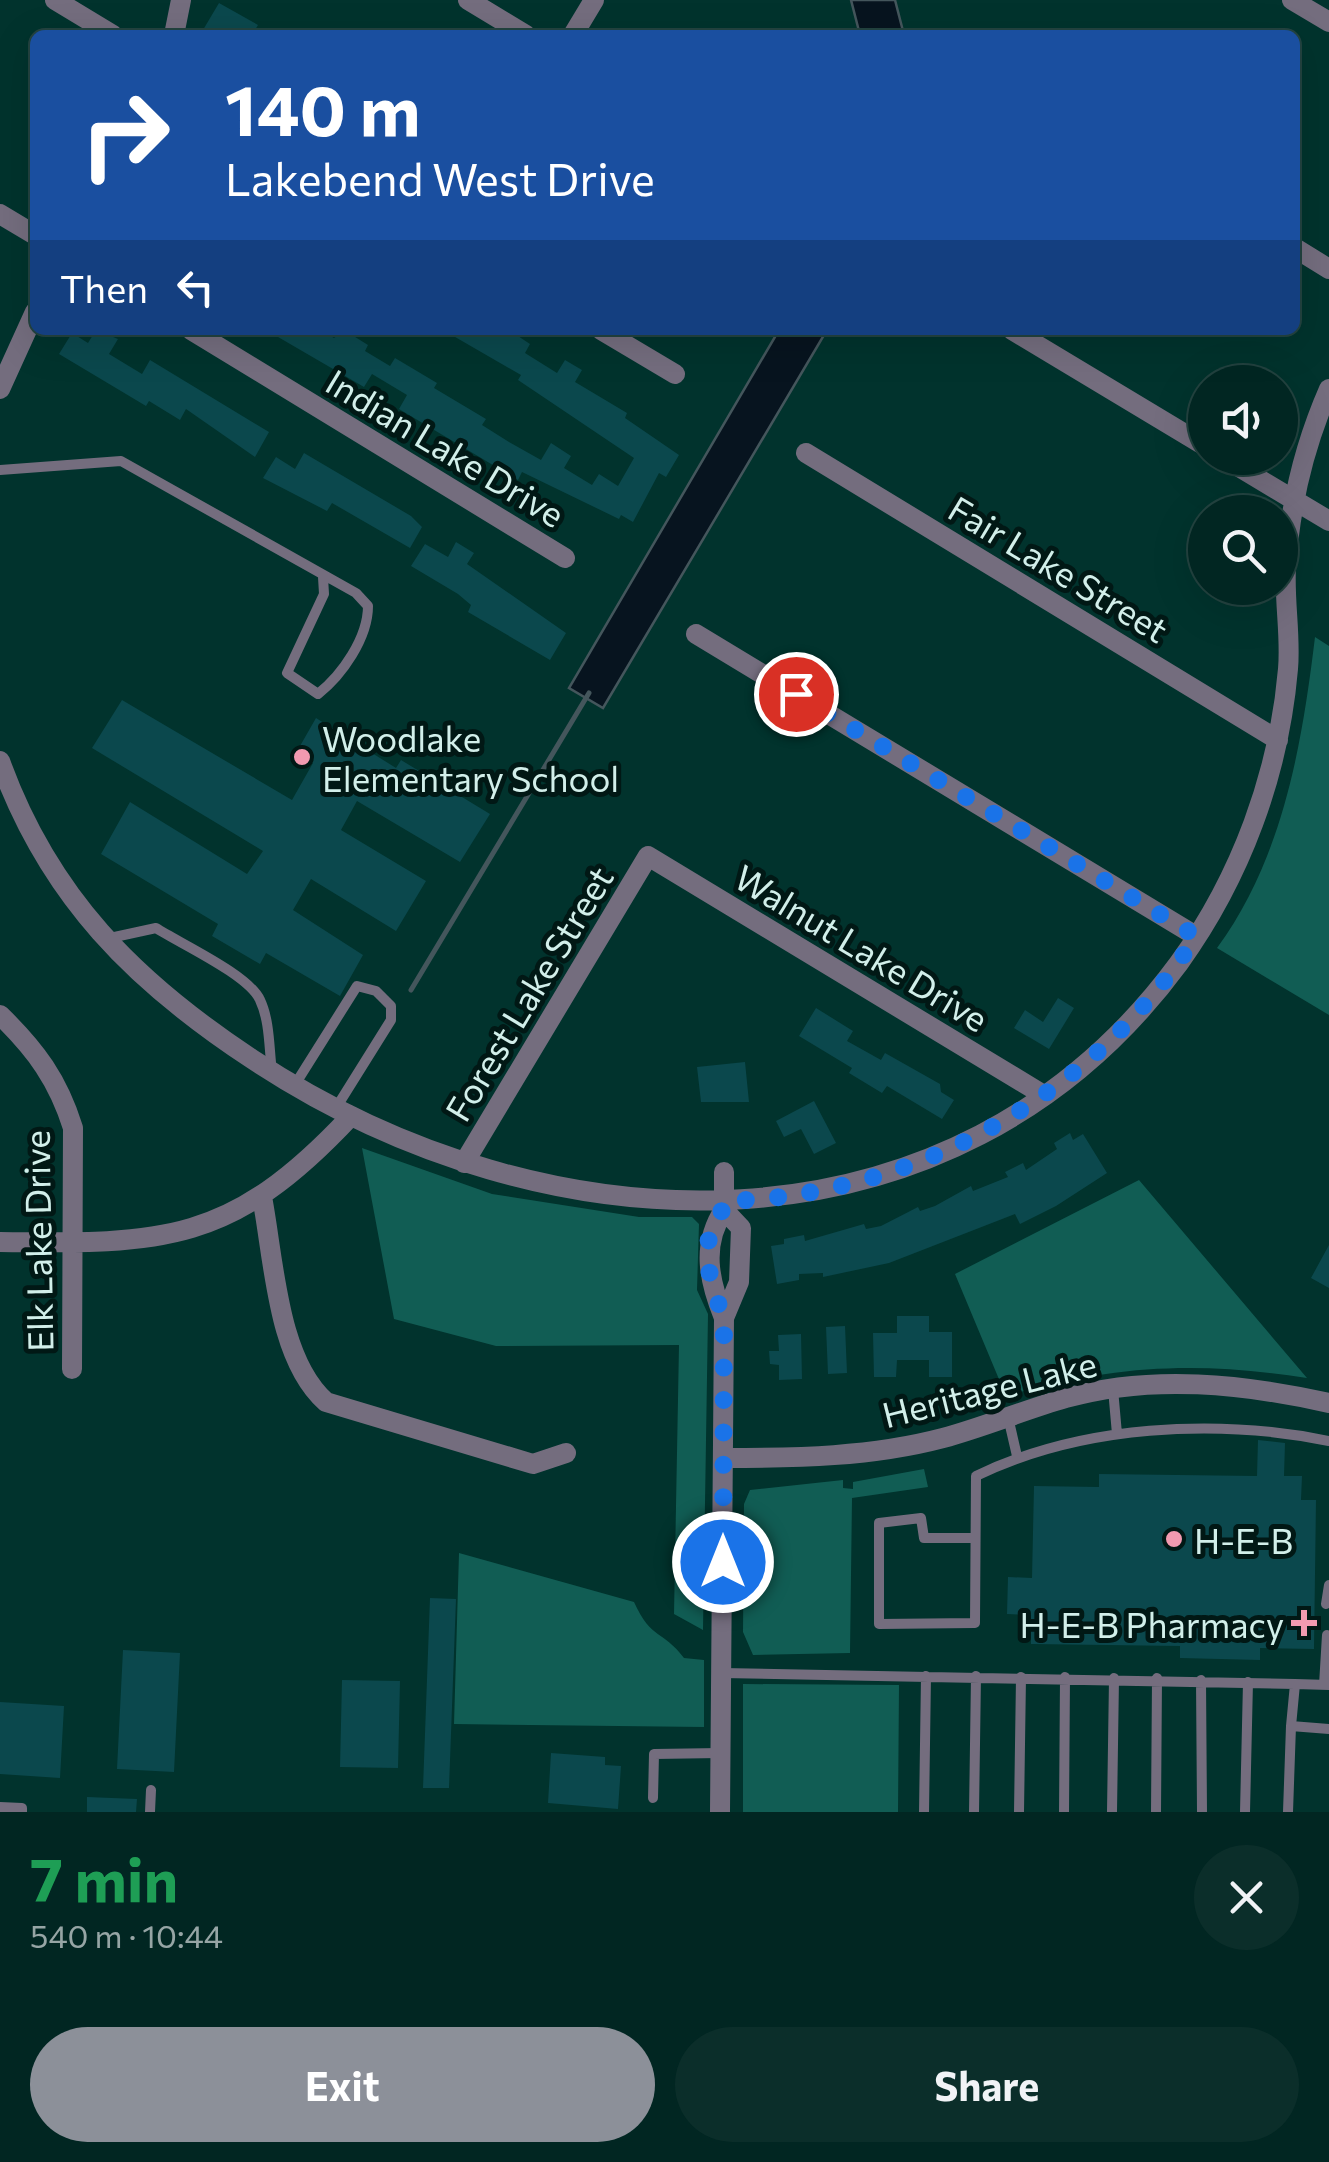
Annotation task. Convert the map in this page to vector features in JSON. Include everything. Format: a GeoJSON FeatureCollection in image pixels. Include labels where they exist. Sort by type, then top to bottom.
{"type":"FeatureCollection","features":[{"type":"Feature","properties":{"kind":"street"},"geometry":{"type":"LineString","coordinates":[[55,0],[105,30]]}},
{"type":"Feature","properties":{"kind":"street"},"geometry":{"type":"LineString","coordinates":[[175,30],[181,0]]}},
{"type":"Feature","properties":{"kind":"street"},"geometry":{"type":"LineString","coordinates":[[468,0],[518,30]]}},
{"type":"Feature","properties":{"kind":"street"},"geometry":{"type":"LineString","coordinates":[[576,30],[594,0]]}},
{"type":"Feature","properties":{"kind":"street"},"geometry":{"type":"LineString","coordinates":[[1292,0],[1329,22]]}},
{"type":"Feature","properties":{"kind":"street"},"geometry":{"type":"LineString","coordinates":[[0,214],[30,233]]}},
{"type":"Feature","properties":{"kind":"street"},"geometry":{"type":"LineString","coordinates":[[1300,251],[1329,269]]}},
{"type":"Feature","properties":{"kind":"street"},"geometry":{"type":"LineString","coordinates":[[0,389],[30,323]]}},
{"type":"Feature","properties":{"kind":"street","name":"Indian Lake Drive"},"geometry":{"type":"LineString","coordinates":[[198,335],[565,558]]}},
{"type":"Feature","properties":{"kind":"street"},"geometry":{"type":"LineString","coordinates":[[609,335],[675,374]]}},
{"type":"Feature","properties":{"kind":"street"},"geometry":{"type":"LineString","coordinates":[[1020,335],[1188,436]]}},
{"type":"Feature","properties":{"kind":"street"},"geometry":{"type":"LineString","coordinates":[[1295,495],[1329,390]]}},
{"type":"Feature","properties":{"kind":"street","name":"Fair Lake Street"},"geometry":{"type":"LineString","coordinates":[[806,453],[1278,740]]}},
{"type":"Feature","properties":{"kind":"street"},"geometry":{"type":"LineString","coordinates":[[1253,475],[1287,495]]}},
{"type":"Feature","properties":{"kind":"street"},"geometry":{"type":"LineString","coordinates":[[1298,502],[1329,521]]}},
{"type":"Feature","properties":{"kind":"street"},"geometry":{"type":"LineString","coordinates":[[0,761],[36,841],[104,940],[186,1016],[294,1086],[342,1113],[464,1163],[592,1194],[724,1205],[772,1200],[884,1176],[941,1155],[1042,1094],[1116,1035],[1196,936],[1242,852],[1278,740],[1289,662],[1287,605]]}},
{"type":"Feature","properties":{"kind":"street"},"geometry":{"type":"LineString","coordinates":[[696,634],[1196,936]]}},
{"type":"Feature","properties":{"kind":"street","name":"Walnut Lake Drive"},"geometry":{"type":"LineString","coordinates":[[648,856],[1042,1094]]}},
{"type":"Feature","properties":{"kind":"street","name":"Forest Lake Street"},"geometry":{"type":"LineString","coordinates":[[464,1163],[648,856]]}},
{"type":"Feature","properties":{"kind":"street","name":"Elk Lake Drive"},"geometry":{"type":"LineString","coordinates":[[0,1015],[46,1064],[63,1094],[73,1128],[76,1163],[72,1368]]}},
{"type":"Feature","properties":{"kind":"street"},"geometry":{"type":"LineString","coordinates":[[0,1242],[117,1243],[180,1233],[262,1196],[342,1113]]}},
{"type":"Feature","properties":{"kind":"street"},"geometry":{"type":"LineString","coordinates":[[720,1812],[724,1318],[709,1282],[711,1229],[724,1205],[724,1172]]}},
{"type":"Feature","properties":{"kind":"street"},"geometry":{"type":"LineString","coordinates":[[262,1196],[293,1357],[308,1386],[326,1402],[533,1464],[566,1453]]}},
{"type":"Feature","properties":{"kind":"street"},"geometry":{"type":"LineString","coordinates":[[724,1205],[741,1228],[739,1282],[724,1318]]}},
{"type":"Feature","properties":{"kind":"street","name":"Heritage Lake"},"geometry":{"type":"LineString","coordinates":[[724,1458],[870,1452],[942,1438],[1113,1388],[1220,1385],[1329,1403]]}},
{"type":"Feature","properties":{"kind":"lane"},"geometry":{"type":"LineString","coordinates":[[0,470],[121,461],[356,593],[368,606],[368,620],[350,658],[318,694],[287,673],[324,594],[322,577]]}},
{"type":"Feature","properties":{"kind":"lane"},"geometry":{"type":"LineString","coordinates":[[104,940],[156,928],[247,984],[259,996],[265,1014],[272,1073]]}},
{"type":"Feature","properties":{"kind":"lane"},"geometry":{"type":"LineString","coordinates":[[294,1086],[357,986],[376,991],[391,1006],[391,1020],[342,1113]]}},
{"type":"Feature","properties":{"kind":"lane"},"geometry":{"type":"LineString","coordinates":[[1113,1388],[1117,1434]]}},
{"type":"Feature","properties":{"kind":"lane"},"geometry":{"type":"LineString","coordinates":[[1008,1417],[1018,1456]]}},
{"type":"Feature","properties":{"kind":"lane"},"geometry":{"type":"LineString","coordinates":[[976,1538],[924,1538],[921,1518],[879,1523],[879,1624],[975,1624],[976,1538],[976,1476],[1018,1456],[1117,1434],[1267,1428],[1329,1441]]}},
{"type":"Feature","properties":{"kind":"lane"},"geometry":{"type":"LineString","coordinates":[[1326,1604],[1329,1585]]}},
{"type":"Feature","properties":{"kind":"lane"},"geometry":{"type":"LineString","coordinates":[[722,1672],[1156,1678],[1327,1685],[1327,1635]]}},
{"type":"Feature","properties":{"kind":"lane"},"geometry":{"type":"LineString","coordinates":[[924,1812],[926,1676]]}},
{"type":"Feature","properties":{"kind":"lane"},"geometry":{"type":"LineString","coordinates":[[974,1812],[976,1676]]}},
{"type":"Feature","properties":{"kind":"lane"},"geometry":{"type":"LineString","coordinates":[[1019,1812],[1021,1677]]}},
{"type":"Feature","properties":{"kind":"lane"},"geometry":{"type":"LineString","coordinates":[[1064,1812],[1065,1678]]}},
{"type":"Feature","properties":{"kind":"lane"},"geometry":{"type":"LineString","coordinates":[[1112,1812],[1114,1678]]}},
{"type":"Feature","properties":{"kind":"lane"},"geometry":{"type":"LineString","coordinates":[[1156,1678],[1156,1812]]}},
{"type":"Feature","properties":{"kind":"lane"},"geometry":{"type":"LineString","coordinates":[[1201,1680],[1202,1812]]}},
{"type":"Feature","properties":{"kind":"lane"},"geometry":{"type":"LineString","coordinates":[[1246,1812],[1248,1682]]}},
{"type":"Feature","properties":{"kind":"lane"},"geometry":{"type":"LineString","coordinates":[[1288,1812],[1295,1684]]}},
{"type":"Feature","properties":{"kind":"lane"},"geometry":{"type":"LineString","coordinates":[[1291,1726],[1329,1729]]}},
{"type":"Feature","properties":{"kind":"lane"},"geometry":{"type":"LineString","coordinates":[[653,1798],[654,1754],[721,1753]]}},
{"type":"Feature","properties":{"kind":"lane"},"geometry":{"type":"LineString","coordinates":[[150,1812],[151,1790]]}},
{"type":"Feature","properties":{"kind":"lane"},"geometry":{"type":"LineString","coordinates":[[0,1807],[22,1808],[22,1812]]}},
{"type":"Feature","properties":{"kind":"green space"},"geometry":{"type":"Polygon","coordinates":[[[1315,637],[1329,646],[1329,1015],[1217,948],[1240,913],[1274,839],[1296,759],[1315,637]]]}},
{"type":"Feature","properties":{"kind":"green space"},"geometry":{"type":"Polygon","coordinates":[[[362,1148],[492,1194],[639,1217],[692,1217],[699,1224],[697,1290],[708,1314],[703,1630],[674,1614],[679,1345],[496,1346],[394,1319],[362,1148]]]}},
{"type":"Feature","properties":{"kind":"green space"},"geometry":{"type":"Polygon","coordinates":[[[1139,1180],[1307,1378],[1229,1369],[1155,1369],[1083,1378],[1006,1396],[955,1274],[1139,1180]]]}},
{"type":"Feature","properties":{"kind":"green space"},"geometry":{"type":"Polygon","coordinates":[[[924,1469],[928,1487],[852,1498],[850,1653],[753,1655],[743,1632],[744,1504],[750,1490],[843,1480],[843,1488],[853,1489],[853,1482],[924,1469]]]}},
{"type":"Feature","properties":{"kind":"green space"},"geometry":{"type":"Polygon","coordinates":[[[459,1553],[634,1602],[646,1623],[684,1658],[704,1660],[704,1727],[454,1724],[459,1553]]]}},
{"type":"Feature","properties":{"kind":"green space"},"geometry":{"type":"Polygon","coordinates":[[[743,1684],[899,1685],[898,1812],[743,1812],[743,1684]]]}},
{"type":"Feature","properties":{"kind":"water"},"geometry":{"type":"Polygon","coordinates":[[[851,0],[895,0],[903,30],[859,30],[851,0]]]}},
{"type":"Feature","properties":{"kind":"water"},"geometry":{"type":"Polygon","coordinates":[[[776,335],[824,335],[603,708],[569,688],[776,335]]]}},
{"type":"Feature","properties":{"kind":"building"},"geometry":{"type":"Polygon","coordinates":[[[219,3],[258,25],[255,30],[203,30],[219,3]]]}},
{"type":"Feature","properties":{"kind":"building"},"geometry":{"type":"Polygon","coordinates":[[[71,335],[88,343],[93,335],[118,339],[109,354],[142,374],[150,360],[269,432],[255,457],[186,409],[180,420],[149,401],[146,406],[59,354],[71,335]]]}},
{"type":"Feature","properties":{"kind":"building"},"geometry":{"type":"Polygon","coordinates":[[[275,335],[352,335],[368,345],[365,351],[390,366],[395,358],[437,383],[434,388],[486,419],[482,425],[509,442],[541,460],[551,443],[571,456],[564,468],[592,485],[599,474],[618,486],[634,458],[518,380],[521,375],[452,335],[519,335],[530,344],[525,353],[557,373],[565,360],[582,370],[575,382],[627,413],[625,418],[679,455],[666,477],[659,473],[633,522],[621,515],[619,519],[522,472],[518,480],[399,409],[407,395],[372,374],[364,387],[275,335]]]}},
{"type":"Feature","properties":{"kind":"building"},"geometry":{"type":"Polygon","coordinates":[[[304,453],[411,516],[422,527],[410,548],[332,503],[327,511],[263,478],[276,457],[295,469],[304,453]]]}},
{"type":"Feature","properties":{"kind":"building"},"geometry":{"type":"Polygon","coordinates":[[[456,542],[474,553],[467,564],[566,633],[550,660],[468,612],[471,605],[458,594],[411,566],[425,544],[448,557],[456,542]]]}},
{"type":"Feature","properties":{"kind":"building"},"geometry":{"type":"Polygon","coordinates":[[[122,700],[292,800],[313,763],[296,753],[316,718],[396,768],[401,760],[490,814],[460,862],[357,801],[341,830],[426,881],[396,931],[311,879],[293,910],[363,955],[340,996],[266,953],[260,964],[212,936],[218,924],[101,854],[130,802],[247,874],[263,851],[92,748],[122,700]]]}},
{"type":"Feature","properties":{"kind":"building"},"geometry":{"type":"Polygon","coordinates":[[[1058,998],[1074,1008],[1049,1049],[1014,1028],[1025,1010],[1043,1022],[1058,998]]]}},
{"type":"Feature","properties":{"kind":"building"},"geometry":{"type":"Polygon","coordinates":[[[816,1008],[853,1031],[847,1041],[881,1060],[885,1053],[940,1084],[941,1092],[954,1100],[942,1119],[887,1086],[882,1093],[849,1073],[852,1068],[799,1036],[816,1008]]]}},
{"type":"Feature","properties":{"kind":"building"},"geometry":{"type":"Polygon","coordinates":[[[745,1062],[749,1102],[701,1102],[697,1067],[745,1062]]]}},
{"type":"Feature","properties":{"kind":"building"},"geometry":{"type":"Polygon","coordinates":[[[814,1101],[836,1143],[814,1154],[801,1129],[784,1137],[776,1121],[814,1101]]]}},
{"type":"Feature","properties":{"kind":"building"},"geometry":{"type":"Polygon","coordinates":[[[1070,1133],[1073,1140],[1083,1134],[1107,1173],[1056,1206],[1020,1224],[1015,1214],[889,1263],[823,1277],[823,1273],[799,1274],[799,1280],[777,1284],[771,1246],[784,1244],[784,1239],[804,1235],[805,1241],[864,1224],[866,1229],[881,1226],[918,1207],[920,1211],[935,1206],[971,1186],[973,1191],[1008,1177],[1005,1172],[1023,1163],[1026,1170],[1057,1149],[1054,1143],[1070,1133]]]}},
{"type":"Feature","properties":{"kind":"building"},"geometry":{"type":"Polygon","coordinates":[[[1329,1245],[1329,1288],[1311,1278],[1329,1245]]]}},
{"type":"Feature","properties":{"kind":"building"},"geometry":{"type":"Polygon","coordinates":[[[897,1316],[929,1316],[929,1332],[952,1332],[952,1377],[929,1377],[929,1360],[897,1360],[896,1377],[874,1377],[873,1333],[897,1333],[897,1316]]]}},
{"type":"Feature","properties":{"kind":"building"},"geometry":{"type":"Polygon","coordinates":[[[845,1326],[847,1373],[828,1374],[826,1327],[845,1326]]]}},
{"type":"Feature","properties":{"kind":"building"},"geometry":{"type":"Polygon","coordinates":[[[801,1334],[802,1379],[779,1380],[779,1365],[770,1364],[769,1351],[779,1351],[778,1335],[801,1334]]]}},
{"type":"Feature","properties":{"kind":"building","name":"H-E-B"},"geometry":{"type":"Polygon","coordinates":[[[1258,1440],[1285,1443],[1284,1476],[1302,1476],[1301,1500],[1316,1500],[1314,1649],[1260,1648],[1260,1660],[1180,1658],[1180,1646],[1031,1644],[1031,1615],[1007,1614],[1008,1577],[1032,1578],[1034,1486],[1099,1487],[1099,1474],[1257,1476],[1258,1440]]]}},
{"type":"Feature","properties":{"kind":"building"},"geometry":{"type":"Polygon","coordinates":[[[430,1598],[456,1599],[449,1788],[423,1788],[430,1598]]]}},
{"type":"Feature","properties":{"kind":"building"},"geometry":{"type":"Polygon","coordinates":[[[123,1650],[180,1653],[174,1772],[117,1769],[123,1650]]]}},
{"type":"Feature","properties":{"kind":"building"},"geometry":{"type":"Polygon","coordinates":[[[342,1680],[400,1681],[398,1768],[340,1767],[342,1680]]]}},
{"type":"Feature","properties":{"kind":"building"},"geometry":{"type":"Polygon","coordinates":[[[0,1702],[64,1706],[60,1778],[0,1774],[0,1702]]]}},
{"type":"Feature","properties":{"kind":"building"},"geometry":{"type":"Polygon","coordinates":[[[551,1753],[605,1757],[605,1765],[621,1766],[618,1809],[548,1803],[551,1753]]]}},
{"type":"Feature","properties":{"kind":"building"},"geometry":{"type":"Polygon","coordinates":[[[87,1797],[137,1799],[136,1812],[87,1812],[87,1797]]]}},
{"type":"Feature","properties":{"kind":"waterway"},"geometry":{"type":"LineString","coordinates":[[411,990],[589,693]]}},
{"type":"Feature","properties":{"kind":"place","name":"Woodlake Elementary School"},"geometry":{"type":"Point","coordinates":[302,757]}},
{"type":"Feature","properties":{"kind":"place","name":"H-E-B"},"geometry":{"type":"Point","coordinates":[1174,1539]}},
{"type":"Feature","properties":{"kind":"place","name":"H-E-B Pharmacy"},"geometry":{"type":"Point","coordinates":[1304,1623]}},
{"type":"Feature","properties":{"kind":"route"},"geometry":{"type":"LineString","coordinates":[[723,1562],[724,1318],[709,1282],[711,1229],[724,1210],[724,1201],[772,1200],[884,1176],[941,1155],[993,1126],[1042,1094],[1116,1035],[1179,962],[1196,936],[796,694]]}}]}
